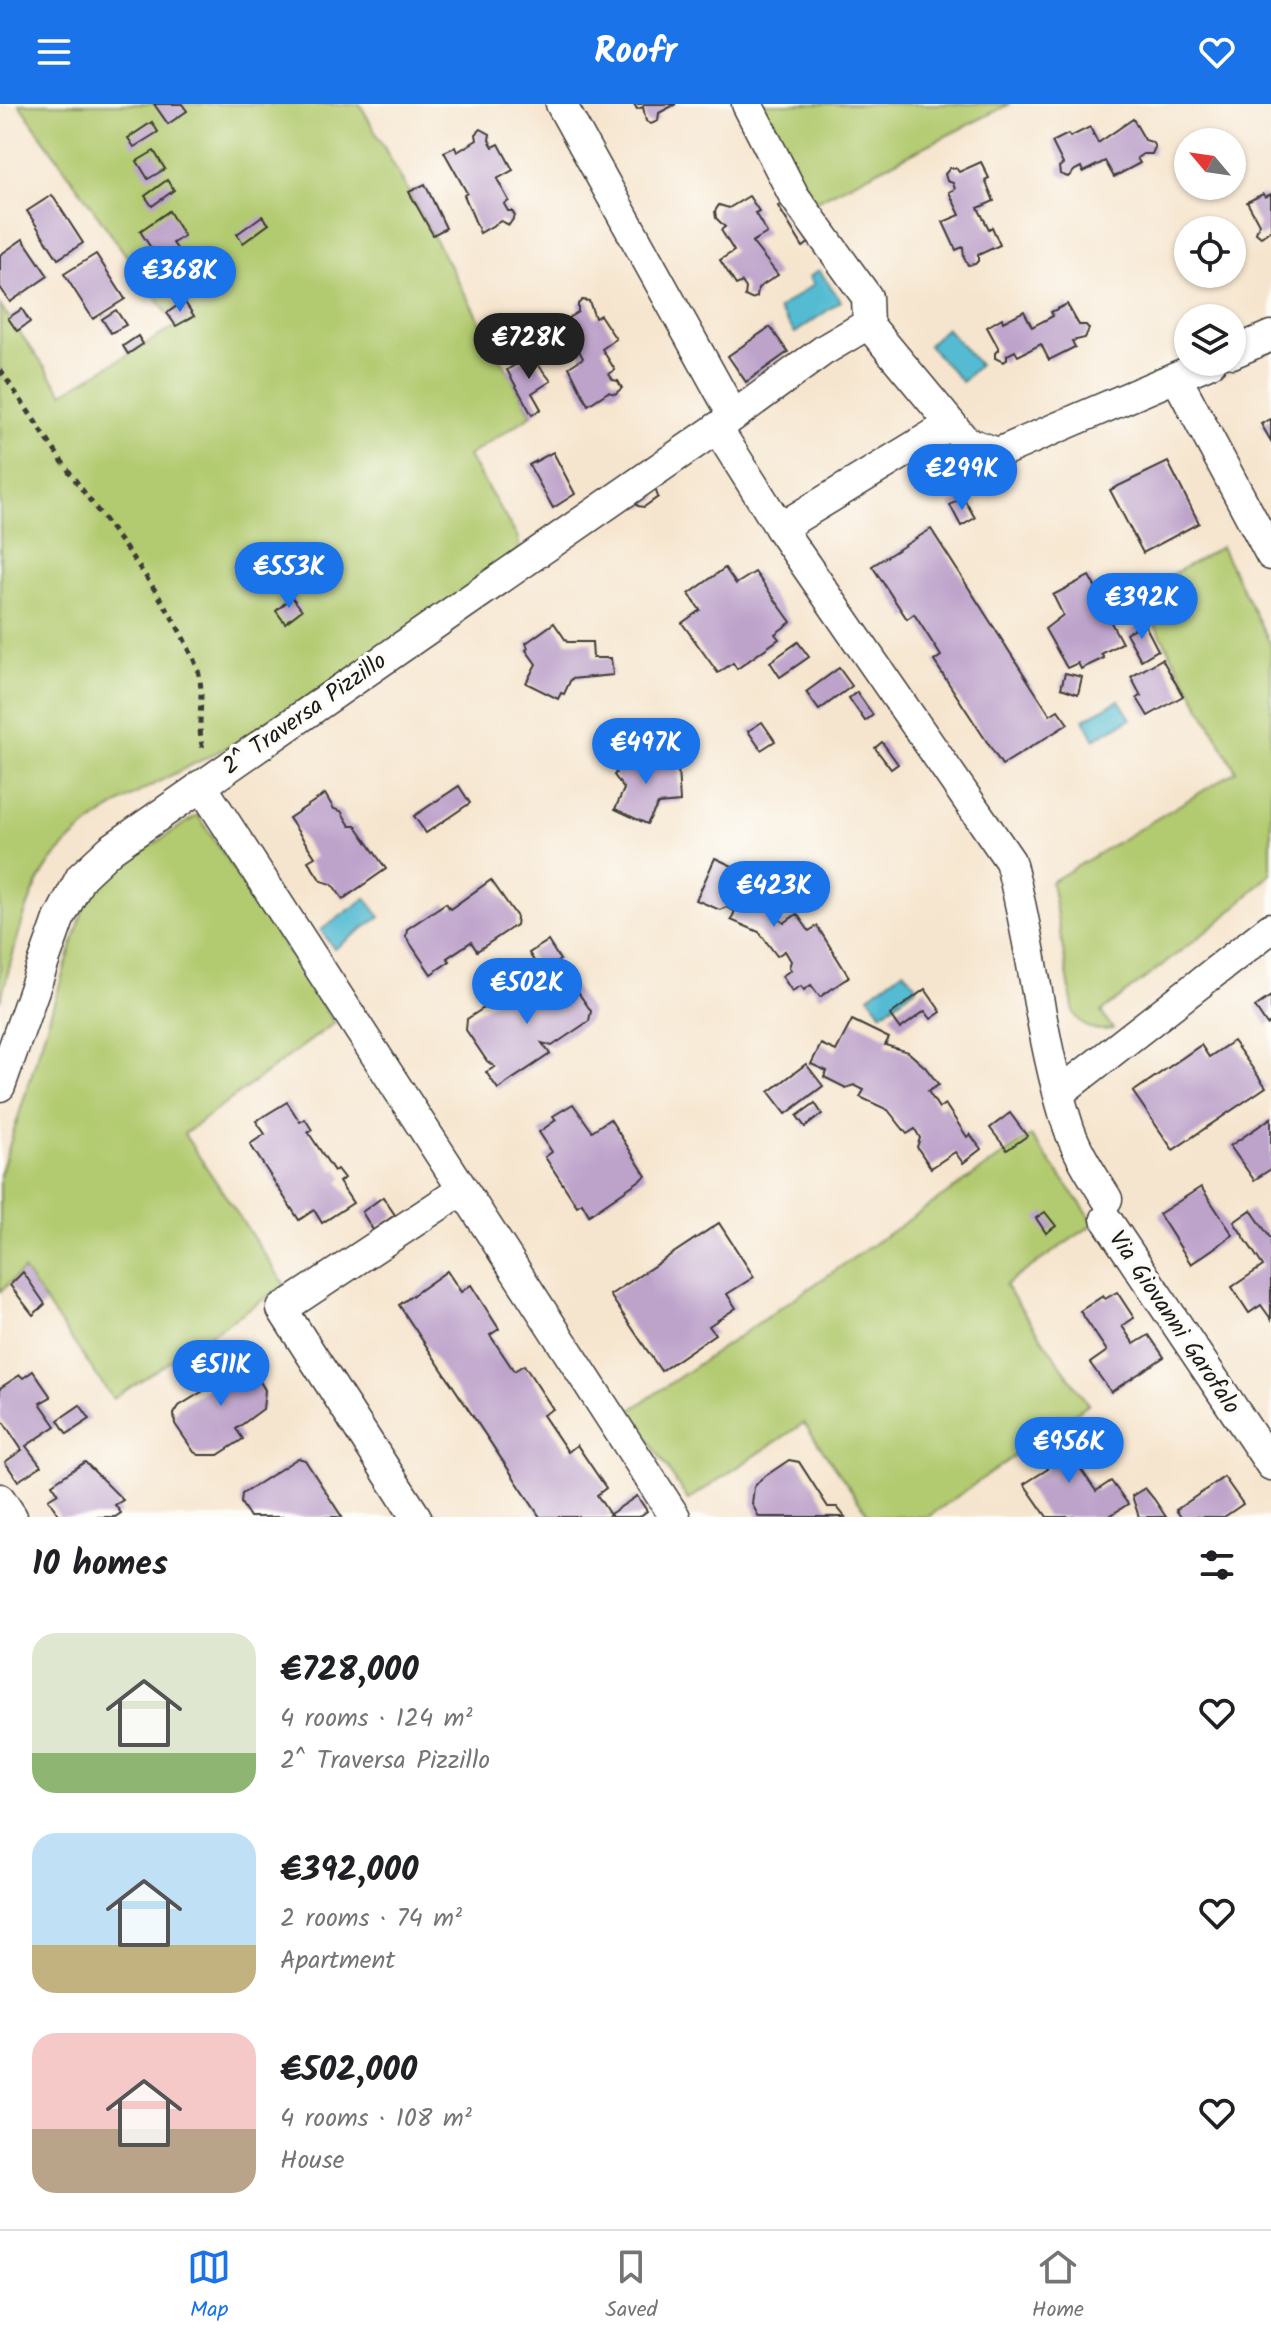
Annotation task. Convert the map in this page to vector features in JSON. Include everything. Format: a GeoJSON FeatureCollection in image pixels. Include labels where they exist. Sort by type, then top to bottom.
{"type":"FeatureCollection","features":[{"type":"Feature","properties":{"kind":"street"},"geometry":{"type":"LineString","coordinates":[[561,104],[780,528],[951,424]]}},
{"type":"Feature","properties":{"kind":"street"},"geometry":{"type":"LineString","coordinates":[[747,104],[794,196],[867,297],[868,324],[966,442],[998,453],[1176,377],[1271,555]]}},
{"type":"Feature","properties":{"kind":"street","name":"2^ Traversa Pizzillo"},"geometry":{"type":"LineString","coordinates":[[0,1086],[59,919],[81,877],[111,849],[824,350],[868,324]]}},
{"type":"Feature","properties":{"kind":"street"},"geometry":{"type":"LineString","coordinates":[[1246,347],[1271,336]]}},
{"type":"Feature","properties":{"kind":"street","name":"Via Giovanni Garofalo"},"geometry":{"type":"LineString","coordinates":[[780,528],[1010,861],[1024,912],[1046,1045],[1075,1142],[1107,1209],[1271,1465]]}},
{"type":"Feature","properties":{"kind":"street"},"geometry":{"type":"LineString","coordinates":[[201,785],[675,1517]]}},
{"type":"Feature","properties":{"kind":"street"},"geometry":{"type":"LineString","coordinates":[[1059,1093],[1271,928]]}},
{"type":"Feature","properties":{"kind":"street"},"geometry":{"type":"LineString","coordinates":[[416,1517],[282,1309],[462,1190]]}},
{"type":"Feature","properties":{"kind":"street"},"geometry":{"type":"LineString","coordinates":[[0,1499],[12,1517]]}},
{"type":"Feature","properties":{"kind":"path"},"geometry":{"type":"LineString","coordinates":[[0,370],[135,562],[179,632],[202,683],[199,734],[205,754]]}},
{"type":"Feature","properties":{"kind":"green space"},"geometry":{"type":"Polygon","coordinates":[[[19,104],[360,104],[532,415],[468,456],[518,538],[520,550],[266,725],[125,800],[73,838],[52,860],[34,891],[20,928],[0,1002],[0,305],[63,393],[176,326],[19,104]]]}},
{"type":"Feature","properties":{"kind":"green space"},"geometry":{"type":"Polygon","coordinates":[[[761,104],[1010,104],[814,202],[761,104]]]}},
{"type":"Feature","properties":{"kind":"green space"},"geometry":{"type":"Polygon","coordinates":[[[1221,547],[1271,645],[1271,874],[1220,921],[1101,1012],[1113,1029],[1095,1029],[1082,1023],[1074,1013],[1051,882],[1236,771],[1138,594],[1221,547]]]}},
{"type":"Feature","properties":{"kind":"green space"},"geometry":{"type":"Polygon","coordinates":[[[198,815],[334,1023],[184,1134],[285,1285],[113,1399],[23,1270],[0,1292],[0,1175],[86,901],[110,873],[198,815]]]}},
{"type":"Feature","properties":{"kind":"green space"},"geometry":{"type":"Polygon","coordinates":[[[1031,1136],[1095,1223],[1005,1285],[1088,1404],[928,1517],[870,1517],[804,1423],[688,1500],[630,1411],[1031,1136]]]}},
{"type":"Feature","properties":{"kind":"water"},"geometry":{"type":"Polygon","coordinates":[[[819,270],[841,301],[795,333],[778,309],[814,284],[809,277],[819,270]]]}},
{"type":"Feature","properties":{"kind":"water"},"geometry":{"type":"Polygon","coordinates":[[[946,328],[979,365],[962,382],[928,345],[946,328]]]}},
{"type":"Feature","properties":{"kind":"water"},"geometry":{"type":"Polygon","coordinates":[[[1119,700],[1131,719],[1094,739],[1084,719],[1119,700]]]}},
{"type":"Feature","properties":{"kind":"water"},"geometry":{"type":"Polygon","coordinates":[[[366,898],[380,917],[334,949],[321,930],[366,898]]]}},
{"type":"Feature","properties":{"kind":"water"},"geometry":{"type":"Polygon","coordinates":[[[904,970],[917,987],[882,1013],[869,996],[904,970]]]}},
{"type":"Feature","properties":{"kind":"building"},"geometry":{"type":"Polygon","coordinates":[[[154,104],[182,104],[187,111],[168,124],[154,104]]]}},
{"type":"Feature","properties":{"kind":"building"},"geometry":{"type":"Polygon","coordinates":[[[634,104],[676,104],[659,113],[658,121],[651,124],[646,121],[643,107],[637,109],[634,104]]]}},
{"type":"Feature","properties":{"kind":"building"},"geometry":{"type":"Polygon","coordinates":[[[1133,119],[1145,140],[1155,147],[1152,154],[1143,154],[1137,158],[1140,163],[1114,177],[1105,161],[1083,172],[1081,167],[1068,177],[1060,174],[1059,167],[1063,164],[1052,142],[1090,127],[1098,143],[1133,119]]]}},
{"type":"Feature","properties":{"kind":"building"},"geometry":{"type":"Polygon","coordinates":[[[152,122],[158,132],[134,147],[128,138],[152,122]]]}},
{"type":"Feature","properties":{"kind":"building"},"geometry":{"type":"Polygon","coordinates":[[[481,129],[490,134],[493,147],[499,144],[513,170],[497,179],[509,201],[504,204],[515,216],[509,225],[501,221],[480,233],[464,195],[467,193],[444,152],[455,147],[457,152],[477,140],[476,134],[481,129]]]}},
{"type":"Feature","properties":{"kind":"building"},"geometry":{"type":"Polygon","coordinates":[[[154,151],[165,169],[148,179],[137,161],[154,151]]]}},
{"type":"Feature","properties":{"kind":"building"},"geometry":{"type":"Polygon","coordinates":[[[981,162],[989,178],[985,180],[994,201],[978,208],[1000,245],[978,255],[975,264],[968,265],[963,247],[956,250],[943,222],[960,215],[949,192],[955,189],[953,183],[947,181],[945,174],[950,168],[956,168],[959,172],[981,162]]]}},
{"type":"Feature","properties":{"kind":"building"},"geometry":{"type":"Polygon","coordinates":[[[167,180],[174,190],[152,206],[145,196],[167,180]]]}},
{"type":"Feature","properties":{"kind":"building"},"geometry":{"type":"Polygon","coordinates":[[[425,184],[446,228],[433,235],[409,192],[425,184]]]}},
{"type":"Feature","properties":{"kind":"building"},"geometry":{"type":"Polygon","coordinates":[[[1263,194],[1265,197],[1271,194],[1271,230],[1261,237],[1256,233],[1259,224],[1247,202],[1263,194]]]}},
{"type":"Feature","properties":{"kind":"building"},"geometry":{"type":"Polygon","coordinates":[[[52,195],[83,243],[58,259],[27,211],[52,195]]]}},
{"type":"Feature","properties":{"kind":"building"},"geometry":{"type":"Polygon","coordinates":[[[749,196],[759,211],[755,213],[767,233],[752,242],[778,275],[758,288],[757,297],[751,299],[745,296],[746,288],[742,282],[736,285],[720,260],[734,251],[721,230],[725,227],[716,218],[715,211],[719,205],[729,208],[749,196]]]}},
{"type":"Feature","properties":{"kind":"building"},"geometry":{"type":"Polygon","coordinates":[[[786,201],[813,240],[803,247],[778,206],[786,201]]]}},
{"type":"Feature","properties":{"kind":"building"},"geometry":{"type":"Polygon","coordinates":[[[169,211],[184,236],[173,243],[182,256],[164,268],[140,231],[169,211]]]}},
{"type":"Feature","properties":{"kind":"building"},"geometry":{"type":"Polygon","coordinates":[[[262,216],[269,224],[243,243],[237,234],[262,216]]]}},
{"type":"Feature","properties":{"kind":"building"},"geometry":{"type":"Polygon","coordinates":[[[23,239],[48,276],[10,302],[0,287],[0,255],[23,239]]]}},
{"type":"Feature","properties":{"kind":"building"},"geometry":{"type":"Polygon","coordinates":[[[96,254],[125,299],[93,319],[64,274],[96,254]]]}},
{"type":"Feature","properties":{"kind":"building"},"geometry":{"type":"Polygon","coordinates":[[[582,300],[589,301],[595,318],[600,315],[616,339],[602,349],[615,370],[609,374],[622,388],[615,394],[608,392],[588,405],[569,367],[583,358],[572,338],[568,341],[558,324],[578,312],[578,304],[582,300]]]}},
{"type":"Feature","properties":{"kind":"building"},"geometry":{"type":"Polygon","coordinates":[[[184,301],[194,316],[176,326],[167,313],[184,301]]]}},
{"type":"Feature","properties":{"kind":"building"},"geometry":{"type":"Polygon","coordinates":[[[1067,304],[1079,325],[1086,325],[1089,329],[1085,338],[1072,341],[1075,347],[1049,360],[1041,344],[1018,356],[1015,351],[1007,355],[1007,360],[1003,362],[995,358],[999,349],[987,327],[1024,311],[1032,327],[1067,304]]]}},
{"type":"Feature","properties":{"kind":"building"},"geometry":{"type":"Polygon","coordinates":[[[22,309],[30,322],[17,331],[8,318],[22,309]]]}},
{"type":"Feature","properties":{"kind":"building"},"geometry":{"type":"Polygon","coordinates":[[[116,310],[126,325],[111,333],[102,319],[116,310]]]}},
{"type":"Feature","properties":{"kind":"building"},"geometry":{"type":"Polygon","coordinates":[[[770,327],[788,352],[746,382],[728,356],[770,327]]]}},
{"type":"Feature","properties":{"kind":"building"},"geometry":{"type":"Polygon","coordinates":[[[138,336],[143,344],[128,354],[123,346],[138,336]]]}},
{"type":"Feature","properties":{"kind":"building"},"geometry":{"type":"Polygon","coordinates":[[[534,353],[539,360],[536,362],[551,381],[532,393],[541,409],[532,415],[507,370],[534,353]]]}},
{"type":"Feature","properties":{"kind":"building"},"geometry":{"type":"Polygon","coordinates":[[[1271,419],[1271,441],[1261,424],[1271,419]]]}},
{"type":"Feature","properties":{"kind":"building"},"geometry":{"type":"Polygon","coordinates":[[[553,452],[575,494],[553,508],[529,465],[553,452]]]}},
{"type":"Feature","properties":{"kind":"building"},"geometry":{"type":"Polygon","coordinates":[[[1168,462],[1199,523],[1143,553],[1110,490],[1168,462]]]}},
{"type":"Feature","properties":{"kind":"building"},"geometry":{"type":"Polygon","coordinates":[[[655,488],[658,497],[644,507],[635,503],[655,488]]]}},
{"type":"Feature","properties":{"kind":"building"},"geometry":{"type":"Polygon","coordinates":[[[963,497],[975,518],[961,526],[950,505],[963,497]]]}},
{"type":"Feature","properties":{"kind":"building"},"geometry":{"type":"Polygon","coordinates":[[[931,529],[1050,715],[1058,710],[1068,724],[1002,765],[934,661],[941,656],[914,614],[907,619],[872,566],[931,529]]]}},
{"type":"Feature","properties":{"kind":"building"},"geometry":{"type":"Polygon","coordinates":[[[725,568],[736,584],[755,572],[791,622],[775,634],[779,639],[737,669],[733,663],[718,673],[682,623],[700,610],[689,594],[725,568]]]}},
{"type":"Feature","properties":{"kind":"building"},"geometry":{"type":"Polygon","coordinates":[[[1089,576],[1112,616],[1108,617],[1122,643],[1101,654],[1104,658],[1081,669],[1078,663],[1067,668],[1045,629],[1063,615],[1053,595],[1089,576]]]}},
{"type":"Feature","properties":{"kind":"building"},"geometry":{"type":"Polygon","coordinates":[[[292,597],[302,610],[285,623],[276,611],[292,597]]]}},
{"type":"Feature","properties":{"kind":"building"},"geometry":{"type":"Polygon","coordinates":[[[554,623],[567,642],[592,642],[593,658],[611,658],[613,675],[571,679],[558,699],[526,683],[536,664],[526,650],[526,643],[554,623]]]}},
{"type":"Feature","properties":{"kind":"building"},"geometry":{"type":"Polygon","coordinates":[[[1144,623],[1158,650],[1141,660],[1126,633],[1144,623]]]}},
{"type":"Feature","properties":{"kind":"building"},"geometry":{"type":"Polygon","coordinates":[[[798,642],[809,657],[780,677],[770,662],[798,642]]]}},
{"type":"Feature","properties":{"kind":"building"},"geometry":{"type":"Polygon","coordinates":[[[1162,659],[1183,696],[1148,716],[1137,698],[1141,696],[1131,677],[1162,659]]]}},
{"type":"Feature","properties":{"kind":"building"},"geometry":{"type":"Polygon","coordinates":[[[839,668],[852,686],[819,710],[806,692],[839,668]]]}},
{"type":"Feature","properties":{"kind":"building"},"geometry":{"type":"Polygon","coordinates":[[[1065,673],[1082,677],[1078,694],[1061,688],[1065,673]]]}},
{"type":"Feature","properties":{"kind":"building"},"geometry":{"type":"Polygon","coordinates":[[[857,692],[873,715],[865,721],[849,698],[857,692]]]}},
{"type":"Feature","properties":{"kind":"building"},"geometry":{"type":"Polygon","coordinates":[[[762,722],[775,741],[761,750],[748,731],[762,722]]]}},
{"type":"Feature","properties":{"kind":"building"},"geometry":{"type":"Polygon","coordinates":[[[882,742],[898,764],[891,769],[875,748],[882,742]]]}},
{"type":"Feature","properties":{"kind":"building"},"geometry":{"type":"Polygon","coordinates":[[[642,748],[656,767],[672,765],[672,769],[678,768],[680,802],[658,804],[647,824],[615,809],[624,789],[614,775],[614,768],[642,748]]]}},
{"type":"Feature","properties":{"kind":"building"},"geometry":{"type":"Polygon","coordinates":[[[459,786],[470,803],[426,833],[414,816],[459,786]]]}},
{"type":"Feature","properties":{"kind":"building"},"geometry":{"type":"Polygon","coordinates":[[[325,794],[350,826],[356,826],[386,869],[343,899],[332,884],[321,881],[308,861],[315,857],[289,818],[325,794]]]}},
{"type":"Feature","properties":{"kind":"building"},"geometry":{"type":"Polygon","coordinates":[[[715,858],[756,877],[753,883],[770,891],[763,906],[784,923],[797,914],[809,931],[817,926],[849,977],[820,997],[811,985],[804,990],[801,986],[792,991],[782,976],[791,970],[791,961],[785,951],[777,956],[759,932],[731,920],[735,911],[726,907],[720,910],[696,900],[715,858]]]}},
{"type":"Feature","properties":{"kind":"building"},"geometry":{"type":"Polygon","coordinates":[[[491,880],[517,917],[516,925],[477,951],[471,942],[447,958],[450,961],[431,974],[406,937],[407,929],[446,903],[450,909],[491,880]]]}},
{"type":"Feature","properties":{"kind":"building"},"geometry":{"type":"Polygon","coordinates":[[[548,941],[560,960],[541,972],[529,953],[548,941]]]}},
{"type":"Feature","properties":{"kind":"building"},"geometry":{"type":"Polygon","coordinates":[[[554,972],[568,978],[591,1011],[589,1021],[552,1046],[542,1043],[550,1054],[498,1089],[486,1072],[495,1067],[487,1061],[466,1030],[467,1019],[505,994],[513,997],[554,972]]]}},
{"type":"Feature","properties":{"kind":"building"},"geometry":{"type":"Polygon","coordinates":[[[925,989],[941,1012],[931,1019],[925,1011],[900,1029],[890,1015],[925,989]]]}},
{"type":"Feature","properties":{"kind":"building"},"geometry":{"type":"Polygon","coordinates":[[[1271,996],[1271,1023],[1267,1025],[1255,1007],[1271,996]]]}},
{"type":"Feature","properties":{"kind":"building"},"geometry":{"type":"Polygon","coordinates":[[[852,1020],[889,1038],[885,1045],[908,1052],[925,1067],[939,1085],[928,1091],[939,1108],[945,1104],[967,1137],[970,1134],[981,1149],[963,1163],[955,1152],[931,1168],[917,1147],[920,1138],[915,1129],[907,1134],[888,1110],[860,1097],[864,1090],[854,1085],[846,1088],[824,1077],[827,1071],[811,1064],[821,1044],[836,1051],[852,1020]]]}},
{"type":"Feature","properties":{"kind":"building"},"geometry":{"type":"Polygon","coordinates":[[[1233,1041],[1266,1087],[1173,1150],[1133,1092],[1201,1045],[1209,1057],[1233,1041]]]}},
{"type":"Feature","properties":{"kind":"building"},"geometry":{"type":"Polygon","coordinates":[[[806,1064],[823,1086],[786,1114],[769,1092],[806,1064]]]}},
{"type":"Feature","properties":{"kind":"building"},"geometry":{"type":"Polygon","coordinates":[[[287,1102],[300,1122],[305,1119],[312,1130],[308,1132],[334,1171],[337,1169],[344,1178],[339,1182],[353,1203],[322,1223],[314,1210],[299,1220],[250,1144],[265,1134],[256,1121],[287,1102]]]}},
{"type":"Feature","properties":{"kind":"building"},"geometry":{"type":"Polygon","coordinates":[[[815,1103],[822,1114],[805,1127],[797,1116],[815,1103]]]}},
{"type":"Feature","properties":{"kind":"building"},"geometry":{"type":"Polygon","coordinates":[[[573,1104],[592,1131],[610,1119],[646,1176],[589,1215],[582,1203],[577,1206],[545,1157],[552,1152],[539,1132],[556,1120],[553,1116],[573,1104]]]}},
{"type":"Feature","properties":{"kind":"building"},"geometry":{"type":"Polygon","coordinates":[[[1010,1113],[1027,1136],[1007,1150],[990,1128],[1010,1113]]]}},
{"type":"Feature","properties":{"kind":"building"},"geometry":{"type":"Polygon","coordinates":[[[1271,1118],[1271,1169],[1254,1180],[1230,1146],[1271,1118]]]}},
{"type":"Feature","properties":{"kind":"building"},"geometry":{"type":"Polygon","coordinates":[[[1201,1187],[1233,1235],[1191,1264],[1159,1214],[1201,1187]]]}},
{"type":"Feature","properties":{"kind":"building"},"geometry":{"type":"Polygon","coordinates":[[[383,1197],[395,1215],[373,1230],[362,1212],[383,1197]]]}},
{"type":"Feature","properties":{"kind":"building"},"geometry":{"type":"Polygon","coordinates":[[[1251,1210],[1271,1239],[1271,1319],[1261,1305],[1249,1313],[1232,1287],[1263,1266],[1234,1222],[1251,1210]]]}},
{"type":"Feature","properties":{"kind":"building"},"geometry":{"type":"Polygon","coordinates":[[[1045,1212],[1056,1226],[1046,1233],[1036,1218],[1045,1212]]]}},
{"type":"Feature","properties":{"kind":"building"},"geometry":{"type":"Polygon","coordinates":[[[719,1223],[754,1277],[727,1294],[736,1308],[709,1326],[715,1334],[661,1371],[610,1295],[719,1223]]]}},
{"type":"Feature","properties":{"kind":"building"},"geometry":{"type":"Polygon","coordinates":[[[447,1271],[461,1292],[471,1285],[499,1329],[490,1335],[514,1371],[524,1365],[553,1409],[543,1415],[568,1452],[577,1445],[606,1488],[597,1495],[610,1515],[607,1517],[540,1517],[399,1305],[447,1271]]]}},
{"type":"Feature","properties":{"kind":"building"},"geometry":{"type":"Polygon","coordinates":[[[23,1272],[45,1304],[33,1315],[10,1285],[23,1272]]]}},
{"type":"Feature","properties":{"kind":"building"},"geometry":{"type":"Polygon","coordinates":[[[1117,1292],[1134,1318],[1122,1326],[1134,1344],[1149,1335],[1164,1357],[1111,1392],[1090,1363],[1107,1351],[1080,1311],[1103,1296],[1105,1299],[1117,1292]]]}},
{"type":"Feature","properties":{"kind":"building"},"geometry":{"type":"Polygon","coordinates":[[[235,1356],[248,1361],[265,1390],[263,1409],[236,1429],[243,1439],[218,1455],[199,1455],[175,1424],[174,1414],[179,1406],[208,1388],[201,1377],[235,1356]]]}},
{"type":"Feature","properties":{"kind":"building"},"geometry":{"type":"Polygon","coordinates":[[[33,1371],[51,1397],[40,1403],[56,1426],[26,1446],[41,1466],[18,1481],[5,1462],[22,1450],[0,1417],[0,1388],[33,1371]]]}},
{"type":"Feature","properties":{"kind":"building"},"geometry":{"type":"Polygon","coordinates":[[[80,1405],[90,1419],[67,1434],[58,1420],[80,1405]]]}},
{"type":"Feature","properties":{"kind":"building"},"geometry":{"type":"Polygon","coordinates":[[[1054,1430],[1096,1491],[1111,1481],[1128,1504],[1108,1517],[1047,1517],[1024,1484],[1048,1469],[1032,1445],[1054,1430]]]}},
{"type":"Feature","properties":{"kind":"building"},"geometry":{"type":"Polygon","coordinates":[[[298,1458],[305,1460],[342,1517],[250,1517],[241,1503],[242,1494],[298,1458]]]}},
{"type":"Feature","properties":{"kind":"building"},"geometry":{"type":"Polygon","coordinates":[[[789,1460],[799,1462],[828,1507],[837,1507],[845,1517],[759,1517],[752,1504],[754,1487],[789,1460]]]}},
{"type":"Feature","properties":{"kind":"building"},"geometry":{"type":"Polygon","coordinates":[[[85,1462],[123,1500],[115,1505],[121,1513],[115,1517],[60,1517],[48,1499],[58,1493],[52,1484],[85,1462]]]}},
{"type":"Feature","properties":{"kind":"building"},"geometry":{"type":"Polygon","coordinates":[[[1224,1477],[1243,1504],[1224,1517],[1181,1517],[1176,1510],[1224,1477]]]}},
{"type":"Feature","properties":{"kind":"building"},"geometry":{"type":"Polygon","coordinates":[[[1145,1488],[1166,1517],[1139,1517],[1132,1496],[1145,1488]]]}},
{"type":"Feature","properties":{"kind":"building"},"geometry":{"type":"Polygon","coordinates":[[[637,1496],[647,1511],[639,1517],[612,1517],[610,1514],[637,1496]]]}}]}
